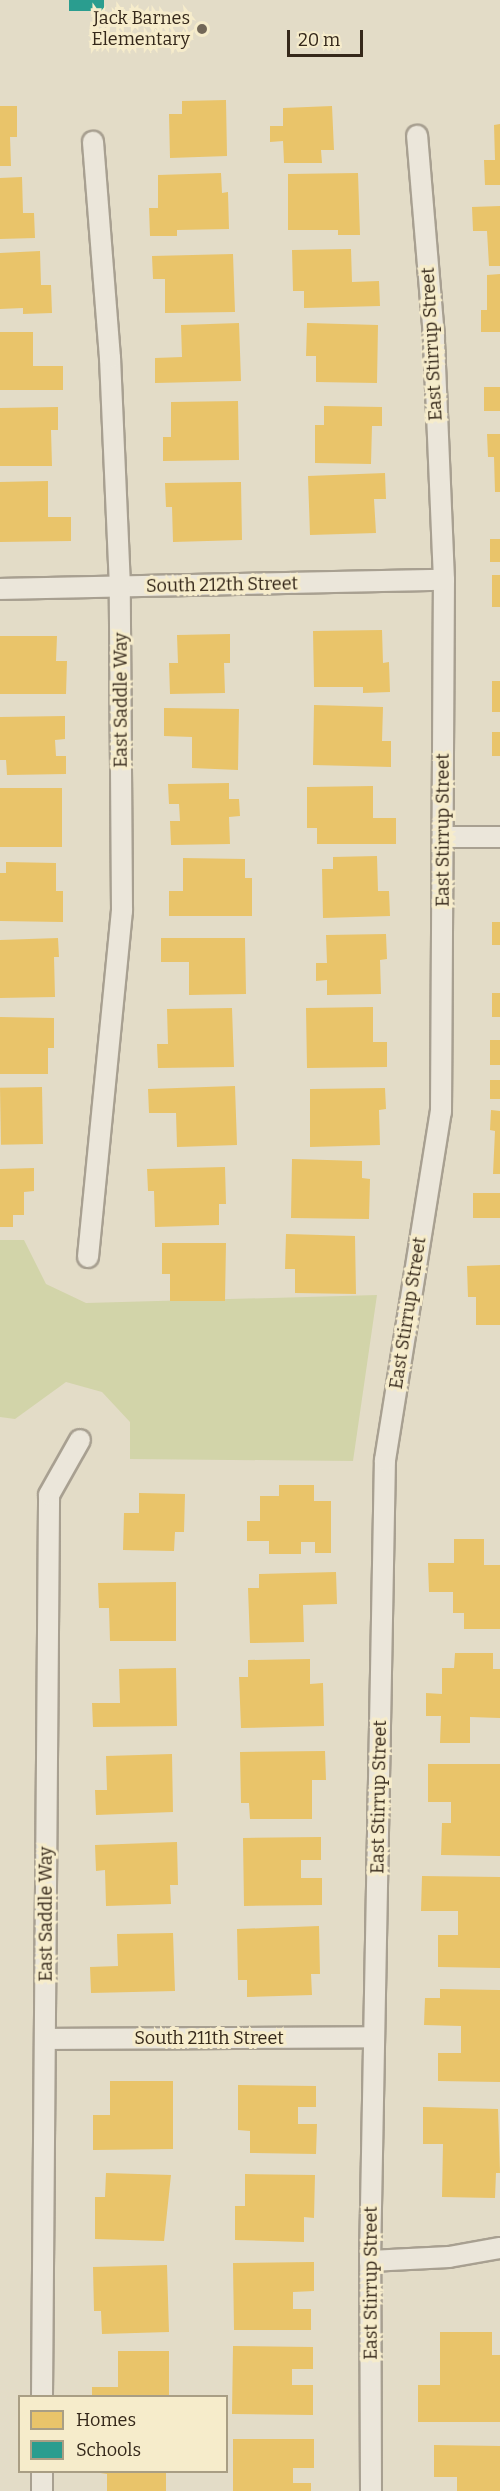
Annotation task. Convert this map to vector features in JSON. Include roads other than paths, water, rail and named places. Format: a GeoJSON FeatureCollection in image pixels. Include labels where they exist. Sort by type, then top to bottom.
{"type":"FeatureCollection","features":[{"type":"Feature","properties":{"kind":"street","name":"East Stirrup Street"},"geometry":{"type":"LineString","coordinates":[[370,2491],[370,2261],[385,1460],[441,1112],[444,580],[434,337],[417,136]]}},
{"type":"Feature","properties":{"kind":"street","name":"East Saddle Way"},"geometry":{"type":"LineString","coordinates":[[88,1257],[122,911],[120,587],[110,358],[93,142]]}},
{"type":"Feature","properties":{"kind":"street","name":"South 212th Street"},"geometry":{"type":"LineString","coordinates":[[0,589],[444,580]]}},
{"type":"Feature","properties":{"kind":"street"},"geometry":{"type":"LineString","coordinates":[[443,837],[500,837]]}},
{"type":"Feature","properties":{"kind":"street","name":"East Saddle Way"},"geometry":{"type":"LineString","coordinates":[[42,2395],[49,1496],[80,1440]]}},
{"type":"Feature","properties":{"kind":"street","name":"South 211th Street"},"geometry":{"type":"LineString","coordinates":[[45,2039],[374,2037]]}},
{"type":"Feature","properties":{"kind":"street"},"geometry":{"type":"LineString","coordinates":[[370,2261],[449,2257],[500,2248]]}},
{"type":"Feature","properties":{"kind":"street"},"geometry":{"type":"LineString","coordinates":[[42,2473],[42,2491]]}},
{"type":"Feature","properties":{"kind":"place","name":"Jack Barnes Elementary"},"geometry":{"type":"Point","coordinates":[202,29]}}]}
